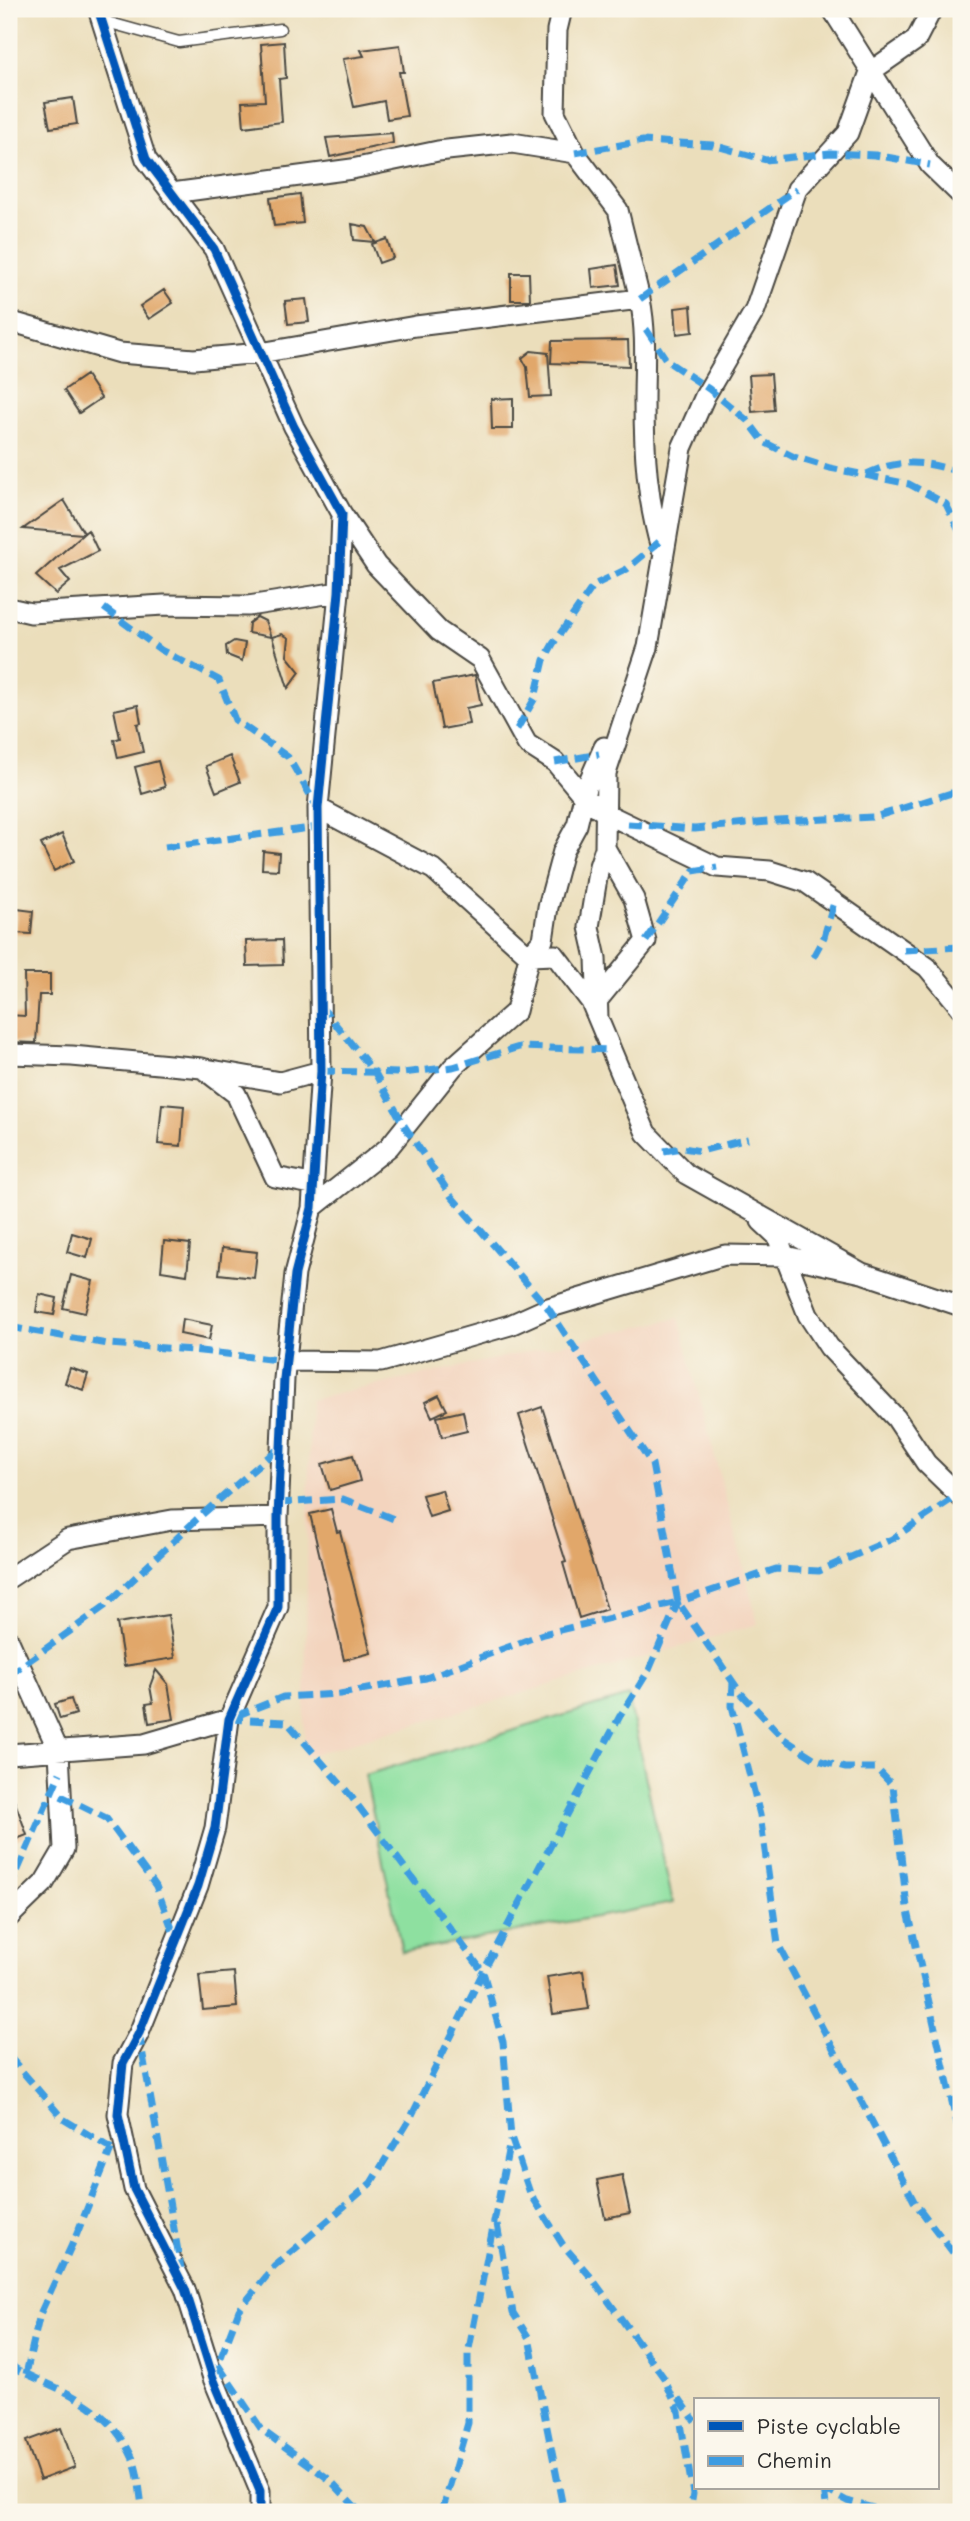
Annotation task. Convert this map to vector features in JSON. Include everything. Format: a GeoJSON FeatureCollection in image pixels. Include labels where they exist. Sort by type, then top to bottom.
{"type":"FeatureCollection","features":[{"type":"Feature","properties":{"kind":"street"},"geometry":{"type":"LineString","coordinates":[[562,9],[556,30],[555,113],[575,153],[618,210],[640,299],[646,329],[644,410],[647,486],[663,555]]}},
{"type":"Feature","properties":{"kind":"street"},"geometry":{"type":"LineString","coordinates":[[832,9],[930,165],[961,195]]}},
{"type":"Feature","properties":{"kind":"street"},"geometry":{"type":"LineString","coordinates":[[597,1010],[596,958],[589,927],[598,866],[605,848],[606,773],[648,647],[682,448],[705,396],[755,310],[797,189],[848,133],[870,72],[916,40],[932,9]]}},
{"type":"Feature","properties":{"kind":"street"},"geometry":{"type":"LineString","coordinates":[[100,15],[146,159],[214,249],[294,427],[342,514],[376,565],[439,631],[481,659],[527,744],[555,762],[584,797],[605,813],[718,867],[770,871],[804,882],[927,967],[961,1008]]}},
{"type":"Feature","properties":{"kind":"street"},"geometry":{"type":"LineString","coordinates":[[172,193],[352,169],[450,150],[512,144],[575,153]]}},
{"type":"Feature","properties":{"kind":"street"},"geometry":{"type":"LineString","coordinates":[[9,321],[119,353],[194,359],[260,353],[416,326],[640,299]]}},
{"type":"Feature","properties":{"kind":"street"},"geometry":{"type":"LineString","coordinates":[[260,2512],[260,2491],[213,2378],[185,2289],[134,2189],[118,2114],[123,2063],[139,2033],[198,1886],[215,1828],[229,1719],[278,1607],[278,1517],[286,1361],[295,1274],[312,1208],[311,1184],[321,1071],[318,808],[339,592],[342,514]]}},
{"type":"Feature","properties":{"kind":"street"},"geometry":{"type":"LineString","coordinates":[[9,608],[31,613],[163,605],[248,606],[339,592]]}},
{"type":"Feature","properties":{"kind":"street"},"geometry":{"type":"LineString","coordinates":[[312,1208],[389,1147],[453,1067],[516,1011],[529,956],[543,940],[563,851],[577,825],[599,754],[624,717]]}},
{"type":"Feature","properties":{"kind":"street"},"geometry":{"type":"LineString","coordinates":[[318,808],[433,869],[529,956],[555,955],[597,1010],[646,1133],[686,1174],[739,1201],[862,1273]]}},
{"type":"Feature","properties":{"kind":"street"},"geometry":{"type":"LineString","coordinates":[[597,1010],[646,941],[634,899],[605,848]]}},
{"type":"Feature","properties":{"kind":"street"},"geometry":{"type":"LineString","coordinates":[[9,1054],[72,1056],[202,1068],[280,1082],[321,1071]]}},
{"type":"Feature","properties":{"kind":"street"},"geometry":{"type":"LineString","coordinates":[[202,1068],[236,1094],[275,1177],[311,1184]]}},
{"type":"Feature","properties":{"kind":"street"},"geometry":{"type":"LineString","coordinates":[[739,1201],[777,1236],[808,1315],[829,1347],[896,1418],[926,1463],[961,1497]]}},
{"type":"Feature","properties":{"kind":"street"},"geometry":{"type":"LineString","coordinates":[[286,1361],[381,1362],[510,1325],[548,1308],[725,1255],[785,1256],[862,1273],[961,1306]]}},
{"type":"Feature","properties":{"kind":"street"},"geometry":{"type":"LineString","coordinates":[[9,1578],[68,1539],[172,1520],[278,1517]]}},
{"type":"Feature","properties":{"kind":"street"},"geometry":{"type":"LineString","coordinates":[[9,1641],[59,1752],[64,1849],[44,1883],[9,1917]]}},
{"type":"Feature","properties":{"kind":"street"},"geometry":{"type":"LineString","coordinates":[[9,1754],[144,1744],[229,1719]]}},
{"type":"Feature","properties":{"kind":"lane"},"geometry":{"type":"LineString","coordinates":[[100,15],[179,42],[280,29]]}},
{"type":"Feature","properties":{"kind":"shaded area"},"geometry":{"type":"Polygon","coordinates":[[[679,1318],[758,1624],[304,1757],[310,1400],[679,1318]]]}},
{"type":"Feature","properties":{"kind":"green space"},"geometry":{"type":"Polygon","coordinates":[[[628,1696],[673,1903],[402,1952],[365,1775],[628,1696]]]}},
{"type":"Feature","properties":{"kind":"building"},"geometry":{"type":"Polygon","coordinates":[[[284,42],[286,78],[279,79],[282,122],[244,127],[242,102],[265,101],[261,44],[284,42]]]}},
{"type":"Feature","properties":{"kind":"building"},"geometry":{"type":"Polygon","coordinates":[[[400,45],[404,72],[399,72],[407,116],[387,119],[384,101],[354,107],[343,59],[364,56],[361,50],[400,45]]]}},
{"type":"Feature","properties":{"kind":"building"},"geometry":{"type":"Polygon","coordinates":[[[73,98],[77,124],[50,128],[45,102],[73,98]]]}},
{"type":"Feature","properties":{"kind":"building"},"geometry":{"type":"Polygon","coordinates":[[[392,133],[393,143],[330,157],[326,138],[392,133]]]}},
{"type":"Feature","properties":{"kind":"building"},"geometry":{"type":"Polygon","coordinates":[[[300,194],[303,223],[274,226],[270,198],[300,194]]]}},
{"type":"Feature","properties":{"kind":"building"},"geometry":{"type":"Polygon","coordinates":[[[352,224],[367,227],[375,242],[354,240],[352,224]]]}},
{"type":"Feature","properties":{"kind":"building"},"geometry":{"type":"Polygon","coordinates":[[[387,239],[393,258],[379,263],[372,244],[387,239]]]}},
{"type":"Feature","properties":{"kind":"building"},"geometry":{"type":"Polygon","coordinates":[[[617,265],[620,285],[593,288],[591,269],[617,265]]]}},
{"type":"Feature","properties":{"kind":"building"},"geometry":{"type":"Polygon","coordinates":[[[511,273],[529,273],[530,300],[511,300],[511,273]]]}},
{"type":"Feature","properties":{"kind":"building"},"geometry":{"type":"Polygon","coordinates":[[[164,290],[173,303],[149,319],[140,306],[164,290]]]}},
{"type":"Feature","properties":{"kind":"building"},"geometry":{"type":"Polygon","coordinates":[[[306,299],[309,322],[288,324],[285,301],[306,299]]]}},
{"type":"Feature","properties":{"kind":"building"},"geometry":{"type":"Polygon","coordinates":[[[691,306],[693,332],[677,334],[675,308],[691,306]]]}},
{"type":"Feature","properties":{"kind":"building"},"geometry":{"type":"Polygon","coordinates":[[[628,340],[629,366],[551,363],[552,341],[628,340]]]}},
{"type":"Feature","properties":{"kind":"building"},"geometry":{"type":"Polygon","coordinates":[[[531,351],[548,353],[551,396],[530,397],[527,367],[522,358],[531,351]]]}},
{"type":"Feature","properties":{"kind":"building"},"geometry":{"type":"Polygon","coordinates":[[[771,374],[774,410],[752,412],[749,375],[771,374]]]}},
{"type":"Feature","properties":{"kind":"building"},"geometry":{"type":"Polygon","coordinates":[[[86,375],[101,398],[79,413],[64,390],[86,375]]]}},
{"type":"Feature","properties":{"kind":"building"},"geometry":{"type":"Polygon","coordinates":[[[513,398],[513,429],[492,429],[491,399],[513,398]]]}},
{"type":"Feature","properties":{"kind":"building"},"geometry":{"type":"Polygon","coordinates":[[[64,500],[84,533],[88,530],[98,551],[60,570],[70,582],[56,594],[36,576],[83,534],[23,529],[64,500]]]}},
{"type":"Feature","properties":{"kind":"building"},"geometry":{"type":"Polygon","coordinates":[[[257,617],[265,621],[271,637],[248,633],[249,623],[257,617]]]}},
{"type":"Feature","properties":{"kind":"building"},"geometry":{"type":"Polygon","coordinates":[[[282,634],[289,638],[287,656],[300,672],[288,688],[272,637],[282,634]]]}},
{"type":"Feature","properties":{"kind":"building"},"geometry":{"type":"Polygon","coordinates":[[[234,641],[245,643],[242,661],[227,655],[226,646],[234,641]]]}},
{"type":"Feature","properties":{"kind":"building"},"geometry":{"type":"Polygon","coordinates":[[[475,675],[481,705],[466,708],[469,724],[442,729],[433,683],[475,675]]]}},
{"type":"Feature","properties":{"kind":"building"},"geometry":{"type":"Polygon","coordinates":[[[138,705],[141,723],[137,724],[143,752],[118,758],[114,740],[120,738],[114,710],[138,705]]]}},
{"type":"Feature","properties":{"kind":"building"},"geometry":{"type":"Polygon","coordinates":[[[230,756],[240,782],[216,792],[206,766],[230,756]]]}},
{"type":"Feature","properties":{"kind":"building"},"geometry":{"type":"Polygon","coordinates":[[[158,761],[165,787],[142,794],[135,767],[158,761]]]}},
{"type":"Feature","properties":{"kind":"building"},"geometry":{"type":"Polygon","coordinates":[[[62,834],[74,861],[54,871],[41,844],[62,834]]]}},
{"type":"Feature","properties":{"kind":"building"},"geometry":{"type":"Polygon","coordinates":[[[263,851],[279,853],[278,870],[262,869],[263,851]]]}},
{"type":"Feature","properties":{"kind":"building"},"geometry":{"type":"Polygon","coordinates":[[[17,909],[33,911],[31,934],[15,933],[17,909]]]}},
{"type":"Feature","properties":{"kind":"building"},"geometry":{"type":"Polygon","coordinates":[[[282,940],[283,965],[247,966],[246,941],[282,940]]]}},
{"type":"Feature","properties":{"kind":"building"},"geometry":{"type":"Polygon","coordinates":[[[24,974],[50,974],[50,995],[39,995],[36,1043],[9,1042],[9,1015],[25,1016],[24,974]]]}},
{"type":"Feature","properties":{"kind":"building"},"geometry":{"type":"Polygon","coordinates":[[[162,1104],[184,1106],[181,1146],[158,1144],[162,1104]]]}},
{"type":"Feature","properties":{"kind":"building"},"geometry":{"type":"Polygon","coordinates":[[[72,1233],[92,1239],[87,1258],[67,1252],[72,1233]]]}},
{"type":"Feature","properties":{"kind":"building"},"geometry":{"type":"Polygon","coordinates":[[[164,1241],[190,1244],[187,1275],[161,1271],[164,1241]]]}},
{"type":"Feature","properties":{"kind":"building"},"geometry":{"type":"Polygon","coordinates":[[[222,1248],[257,1252],[254,1278],[219,1274],[222,1248]]]}},
{"type":"Feature","properties":{"kind":"building"},"geometry":{"type":"Polygon","coordinates":[[[71,1275],[93,1281],[85,1313],[63,1308],[71,1275]]]}},
{"type":"Feature","properties":{"kind":"building"},"geometry":{"type":"Polygon","coordinates":[[[39,1294],[57,1298],[54,1315],[36,1312],[39,1294]]]}},
{"type":"Feature","properties":{"kind":"building"},"geometry":{"type":"Polygon","coordinates":[[[182,1319],[212,1325],[209,1340],[180,1334],[182,1319]]]}},
{"type":"Feature","properties":{"kind":"building"},"geometry":{"type":"Polygon","coordinates":[[[70,1368],[88,1374],[83,1390],[65,1383],[70,1368]]]}},
{"type":"Feature","properties":{"kind":"building"},"geometry":{"type":"Polygon","coordinates":[[[439,1395],[447,1410],[432,1417],[425,1402],[439,1395]]]}},
{"type":"Feature","properties":{"kind":"building"},"geometry":{"type":"Polygon","coordinates":[[[542,1407],[607,1609],[579,1618],[563,1563],[566,1562],[519,1415],[542,1407]]]}},
{"type":"Feature","properties":{"kind":"building"},"geometry":{"type":"Polygon","coordinates":[[[463,1411],[467,1431],[442,1437],[437,1417],[463,1411]]]}},
{"type":"Feature","properties":{"kind":"building"},"geometry":{"type":"Polygon","coordinates":[[[353,1455],[360,1481],[330,1490],[322,1464],[353,1455]]]}},
{"type":"Feature","properties":{"kind":"building"},"geometry":{"type":"Polygon","coordinates":[[[442,1490],[448,1511],[429,1517],[422,1495],[442,1490]]]}},
{"type":"Feature","properties":{"kind":"building"},"geometry":{"type":"Polygon","coordinates":[[[331,1509],[337,1532],[340,1531],[371,1653],[344,1660],[310,1514],[331,1509]]]}},
{"type":"Feature","properties":{"kind":"building"},"geometry":{"type":"Polygon","coordinates":[[[168,1615],[175,1658],[124,1666],[117,1623],[168,1615]]]}},
{"type":"Feature","properties":{"kind":"building"},"geometry":{"type":"Polygon","coordinates":[[[156,1670],[168,1684],[174,1719],[149,1723],[146,1704],[153,1703],[150,1686],[156,1670]]]}},
{"type":"Feature","properties":{"kind":"building"},"geometry":{"type":"Polygon","coordinates":[[[71,1699],[76,1714],[60,1719],[55,1704],[71,1699]]]}},
{"type":"Feature","properties":{"kind":"building"},"geometry":{"type":"Polygon","coordinates":[[[11,1791],[27,1835],[9,1842],[9,1792],[11,1791]]]}},
{"type":"Feature","properties":{"kind":"building"},"geometry":{"type":"Polygon","coordinates":[[[583,1971],[589,2009],[553,2014],[547,1977],[583,1971]]]}},
{"type":"Feature","properties":{"kind":"building"},"geometry":{"type":"Polygon","coordinates":[[[234,1972],[237,2007],[203,2010],[199,1975],[234,1972]]]}},
{"type":"Feature","properties":{"kind":"building"},"geometry":{"type":"Polygon","coordinates":[[[622,2175],[630,2213],[605,2218],[597,2180],[622,2175]]]}},
{"type":"Feature","properties":{"kind":"building"},"geometry":{"type":"Polygon","coordinates":[[[61,2428],[75,2467],[40,2480],[26,2441],[61,2428]]]}},
{"type":"Feature","properties":{"kind":"marked path"},"geometry":{"type":"LineString","coordinates":[[575,153],[643,141],[713,145],[766,160],[830,153],[875,155],[930,165]]}},
{"type":"Feature","properties":{"kind":"marked path"},"geometry":{"type":"LineString","coordinates":[[640,299],[797,189]]}},
{"type":"Feature","properties":{"kind":"marked path"},"geometry":{"type":"LineString","coordinates":[[646,329],[667,361],[709,389],[748,421],[764,442],[794,457],[830,468],[909,484],[946,504],[961,535]]}},
{"type":"Feature","properties":{"kind":"marked path"},"geometry":{"type":"LineString","coordinates":[[867,474],[902,463],[937,466],[961,473]]}},
{"type":"Feature","properties":{"kind":"marked path"},"geometry":{"type":"LineString","coordinates":[[517,729],[535,698],[544,660],[594,585],[627,569],[659,542]]}},
{"type":"Feature","properties":{"kind":"marked path"},"geometry":{"type":"LineString","coordinates":[[104,608],[161,650],[219,680],[235,720],[288,757],[317,807]]}},
{"type":"Feature","properties":{"kind":"marked path"},"geometry":{"type":"LineString","coordinates":[[555,762],[599,754]]}},
{"type":"Feature","properties":{"kind":"marked path"},"geometry":{"type":"LineString","coordinates":[[628,824],[695,829],[778,821],[875,817],[961,790]]}},
{"type":"Feature","properties":{"kind":"marked path"},"geometry":{"type":"LineString","coordinates":[[165,847],[318,827]]}},
{"type":"Feature","properties":{"kind":"marked path"},"geometry":{"type":"LineString","coordinates":[[646,941],[693,871],[717,867]]}},
{"type":"Feature","properties":{"kind":"marked path"},"geometry":{"type":"LineString","coordinates":[[813,957],[824,937],[834,902]]}},
{"type":"Feature","properties":{"kind":"marked path"},"geometry":{"type":"LineString","coordinates":[[904,950],[961,947]]}},
{"type":"Feature","properties":{"kind":"marked path"},"geometry":{"type":"LineString","coordinates":[[320,1005],[375,1073],[405,1127],[451,1196],[548,1308],[652,1464],[678,1602],[740,1692],[784,1739],[815,1759],[845,1768],[876,1768],[893,1786],[907,1907],[961,2141]]}},
{"type":"Feature","properties":{"kind":"marked path"},"geometry":{"type":"LineString","coordinates":[[321,1071],[403,1073],[453,1067],[519,1047],[611,1050]]}},
{"type":"Feature","properties":{"kind":"marked path"},"geometry":{"type":"LineString","coordinates":[[664,1151],[683,1148],[701,1151],[748,1139]]}},
{"type":"Feature","properties":{"kind":"marked path"},"geometry":{"type":"LineString","coordinates":[[9,1327],[108,1344],[286,1361]]}},
{"type":"Feature","properties":{"kind":"marked path"},"geometry":{"type":"LineString","coordinates":[[9,1675],[105,1606],[197,1519],[281,1446]]}},
{"type":"Feature","properties":{"kind":"marked path"},"geometry":{"type":"LineString","coordinates":[[213,2378],[239,2310],[274,2267],[371,2183],[410,2119],[483,1972],[620,1716],[649,1670],[678,1602],[776,1569],[819,1571],[892,1539],[961,1493]]}},
{"type":"Feature","properties":{"kind":"marked path"},"geometry":{"type":"LineString","coordinates":[[278,1503],[343,1499],[394,1519]]}},
{"type":"Feature","properties":{"kind":"marked path"},"geometry":{"type":"LineString","coordinates":[[236,1716],[283,1697],[340,1694],[426,1678],[543,1634],[678,1602]]}},
{"type":"Feature","properties":{"kind":"marked path"},"geometry":{"type":"LineString","coordinates":[[733,1681],[732,1706],[760,1815],[778,1944],[915,2203],[961,2263]]}},
{"type":"Feature","properties":{"kind":"marked path"},"geometry":{"type":"LineString","coordinates":[[229,1719],[287,1722],[350,1795],[483,1972],[503,2042],[511,2137],[530,2193],[563,2245],[591,2277],[664,2378],[679,2412],[693,2494],[690,2512]]}},
{"type":"Feature","properties":{"kind":"marked path"},"geometry":{"type":"LineString","coordinates":[[9,1890],[60,1773]]}},
{"type":"Feature","properties":{"kind":"marked path"},"geometry":{"type":"LineString","coordinates":[[61,1796],[106,1818],[156,1886],[176,1939]]}},
{"type":"Feature","properties":{"kind":"marked path"},"geometry":{"type":"LineString","coordinates":[[139,2033],[181,2268]]}},
{"type":"Feature","properties":{"kind":"marked path"},"geometry":{"type":"LineString","coordinates":[[9,2056],[63,2119],[117,2152]]}},
{"type":"Feature","properties":{"kind":"marked path"},"geometry":{"type":"LineString","coordinates":[[442,2512],[468,2423],[468,2354],[510,2141]]}},
{"type":"Feature","properties":{"kind":"marked path"},"geometry":{"type":"LineString","coordinates":[[26,2374],[40,2314],[76,2236],[111,2149]]}},
{"type":"Feature","properties":{"kind":"marked path"},"geometry":{"type":"LineString","coordinates":[[497,2224],[513,2313],[529,2338],[564,2512]]}},
{"type":"Feature","properties":{"kind":"marked path"},"geometry":{"type":"LineString","coordinates":[[9,2363],[84,2402],[111,2425],[133,2459],[143,2512]]}},
{"type":"Feature","properties":{"kind":"marked path"},"geometry":{"type":"LineString","coordinates":[[218,2365],[262,2430],[330,2480],[360,2512]]}},
{"type":"Feature","properties":{"kind":"marked path"},"geometry":{"type":"LineString","coordinates":[[679,2398],[694,2420]]}},
{"type":"Feature","properties":{"kind":"marked path"},"geometry":{"type":"LineString","coordinates":[[824,2490],[827,2512]]}},
{"type":"Feature","properties":{"kind":"marked path"},"geometry":{"type":"LineString","coordinates":[[826,2490],[847,2501],[888,2512]]}},
{"type":"Feature","properties":{"kind":"cycle path"},"geometry":{"type":"LineString","coordinates":[[98,9],[146,159],[214,249],[294,427],[342,514],[339,592],[318,808],[321,1071],[312,1208],[295,1274],[284,1379],[278,1517],[278,1607],[229,1719],[215,1828],[198,1886],[139,2033],[123,2063],[118,2114],[134,2189],[185,2289],[213,2378],[260,2491],[260,2512]]}}]}
